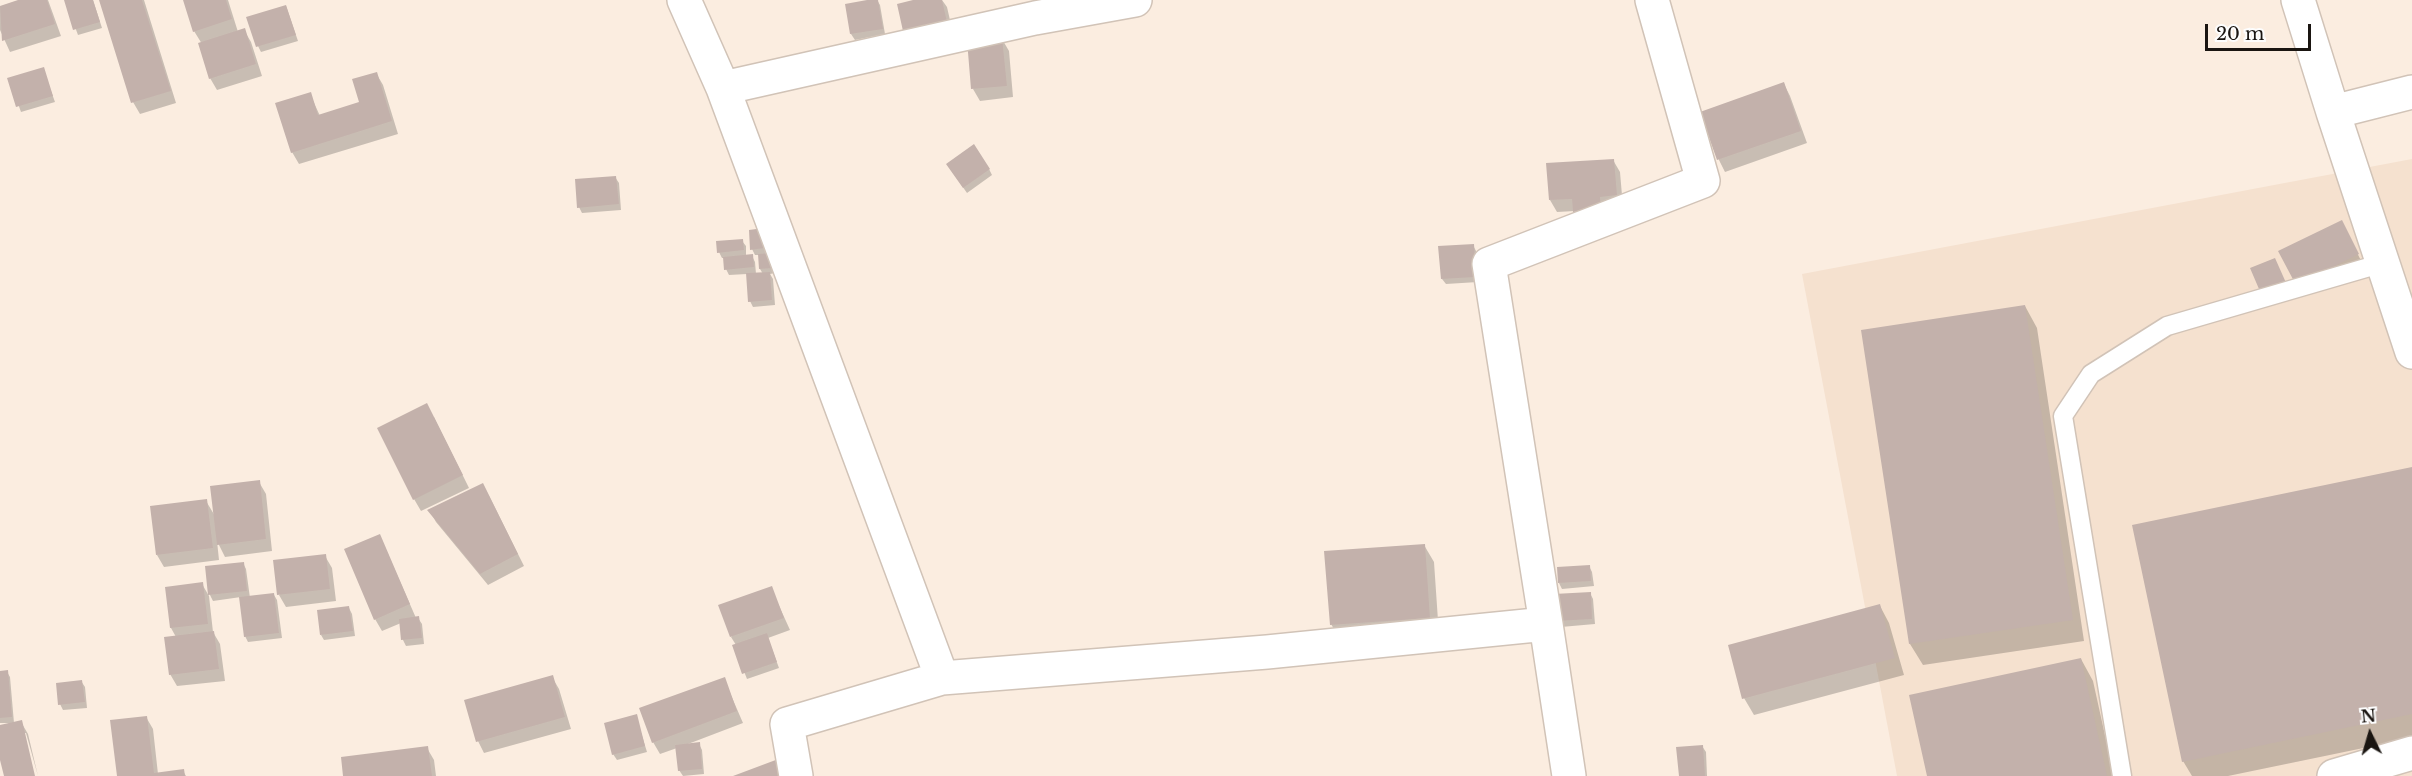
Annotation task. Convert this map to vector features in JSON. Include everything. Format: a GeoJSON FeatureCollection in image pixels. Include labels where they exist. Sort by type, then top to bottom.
{"type":"FeatureCollection","features":[{"type":"Feature","properties":{"kind":"street"},"geometry":{"type":"LineString","coordinates":[[684,0],[723,88],[942,678]]}},
{"type":"Feature","properties":{"kind":"street"},"geometry":{"type":"LineString","coordinates":[[723,88],[1035,18],[1135,0]]}},
{"type":"Feature","properties":{"kind":"street"},"geometry":{"type":"LineString","coordinates":[[1569,776],[1489,264],[1703,181],[1652,0]]}},
{"type":"Feature","properties":{"kind":"street"},"geometry":{"type":"LineString","coordinates":[[2298,0],[2412,352]]}},
{"type":"Feature","properties":{"kind":"street"},"geometry":{"type":"LineString","coordinates":[[2333,112],[2412,92]]}},
{"type":"Feature","properties":{"kind":"street"},"geometry":{"type":"LineString","coordinates":[[796,776],[787,724],[942,678],[1267,652],[1546,624]]}},
{"type":"Feature","properties":{"kind":"street"},"geometry":{"type":"LineString","coordinates":[[2334,776],[2412,753]]}},
{"type":"Feature","properties":{"kind":"lane"},"geometry":{"type":"LineString","coordinates":[[2122,776],[2063,416],[2091,374],[2167,326],[2383,263]]}},
{"type":"Feature","properties":{"kind":"shaded area"},"geometry":{"type":"Polygon","coordinates":[[[2412,159],[2412,776],[1897,776],[1802,274],[2412,159]]]}},
{"type":"Feature","properties":{"kind":"building"},"geometry":{"type":"Polygon","coordinates":[[[18,0],[47,0],[55,24],[2,41],[0,6],[18,0]]]}},
{"type":"Feature","properties":{"kind":"building"},"geometry":{"type":"Polygon","coordinates":[[[64,0],[93,0],[100,22],[73,30],[64,0]]]}},
{"type":"Feature","properties":{"kind":"building"},"geometry":{"type":"Polygon","coordinates":[[[99,0],[142,0],[171,91],[131,103],[99,0]]]}},
{"type":"Feature","properties":{"kind":"building"},"geometry":{"type":"Polygon","coordinates":[[[183,0],[226,0],[232,19],[193,32],[183,0]]]}},
{"type":"Feature","properties":{"kind":"building"},"geometry":{"type":"Polygon","coordinates":[[[878,0],[883,29],[850,34],[845,4],[878,0]]]}},
{"type":"Feature","properties":{"kind":"building"},"geometry":{"type":"Polygon","coordinates":[[[913,0],[942,0],[951,39],[907,49],[897,4],[913,0]]]}},
{"type":"Feature","properties":{"kind":"building"},"geometry":{"type":"Polygon","coordinates":[[[286,5],[296,35],[256,47],[246,17],[286,5]]]}},
{"type":"Feature","properties":{"kind":"building"},"geometry":{"type":"Polygon","coordinates":[[[245,28],[256,64],[209,79],[198,43],[245,28]]]}},
{"type":"Feature","properties":{"kind":"building"},"geometry":{"type":"Polygon","coordinates":[[[1002,37],[1007,86],[971,89],[967,40],[1002,37]]]}},
{"type":"Feature","properties":{"kind":"building"},"geometry":{"type":"Polygon","coordinates":[[[44,67],[53,96],[16,107],[7,78],[44,67]]]}},
{"type":"Feature","properties":{"kind":"building"},"geometry":{"type":"Polygon","coordinates":[[[377,72],[392,121],[291,153],[275,103],[311,92],[318,115],[359,102],[352,79],[377,72]]]}},
{"type":"Feature","properties":{"kind":"building"},"geometry":{"type":"Polygon","coordinates":[[[1784,82],[1801,131],[1717,160],[1700,112],[1784,82]]]}},
{"type":"Feature","properties":{"kind":"building"},"geometry":{"type":"Polygon","coordinates":[[[974,144],[990,169],[963,188],[946,164],[974,144]]]}},
{"type":"Feature","properties":{"kind":"building"},"geometry":{"type":"Polygon","coordinates":[[[1614,159],[1617,195],[1600,197],[1601,210],[1573,212],[1572,199],[1549,200],[1546,163],[1614,159]]]}},
{"type":"Feature","properties":{"kind":"building"},"geometry":{"type":"Polygon","coordinates":[[[616,176],[619,204],[577,208],[575,179],[616,176]]]}},
{"type":"Feature","properties":{"kind":"building"},"geometry":{"type":"Polygon","coordinates":[[[2342,220],[2359,254],[2296,285],[2278,251],[2342,220]]]}},
{"type":"Feature","properties":{"kind":"building"},"geometry":{"type":"Polygon","coordinates":[[[764,228],[765,248],[750,250],[749,230],[764,228]]]}},
{"type":"Feature","properties":{"kind":"building"},"geometry":{"type":"Polygon","coordinates":[[[743,239],[744,250],[717,253],[716,241],[743,239]]]}},
{"type":"Feature","properties":{"kind":"building"},"geometry":{"type":"Polygon","coordinates":[[[1474,244],[1476,277],[1441,279],[1438,246],[1474,244]]]}},
{"type":"Feature","properties":{"kind":"building"},"geometry":{"type":"Polygon","coordinates":[[[772,253],[773,268],[759,269],[758,254],[772,253]]]}},
{"type":"Feature","properties":{"kind":"building"},"geometry":{"type":"Polygon","coordinates":[[[753,254],[754,267],[724,270],[723,257],[753,254]]]}},
{"type":"Feature","properties":{"kind":"building"},"geometry":{"type":"Polygon","coordinates":[[[2275,258],[2287,285],[2262,296],[2250,268],[2275,258]]]}},
{"type":"Feature","properties":{"kind":"building"},"geometry":{"type":"Polygon","coordinates":[[[770,272],[772,300],[748,302],[746,273],[770,272]]]}},
{"type":"Feature","properties":{"kind":"building"},"geometry":{"type":"Polygon","coordinates":[[[2025,305],[2073,620],[1909,644],[1861,330],[2025,305]]]}},
{"type":"Feature","properties":{"kind":"building"},"geometry":{"type":"Polygon","coordinates":[[[427,403],[463,475],[413,500],[377,428],[427,403]]]}},
{"type":"Feature","properties":{"kind":"building"},"geometry":{"type":"Polygon","coordinates":[[[2412,467],[2412,714],[2182,762],[2132,525],[2412,467]]]}},
{"type":"Feature","properties":{"kind":"building"},"geometry":{"type":"Polygon","coordinates":[[[260,480],[266,539],[217,545],[210,486],[260,480]]]}},
{"type":"Feature","properties":{"kind":"building"},"geometry":{"type":"Polygon","coordinates":[[[483,483],[518,554],[480,574],[427,510],[483,483]]]}},
{"type":"Feature","properties":{"kind":"building"},"geometry":{"type":"Polygon","coordinates":[[[207,499],[213,548],[156,555],[150,506],[207,499]]]}},
{"type":"Feature","properties":{"kind":"building"},"geometry":{"type":"Polygon","coordinates":[[[380,534],[410,604],[374,620],[344,549],[380,534]]]}},
{"type":"Feature","properties":{"kind":"building"},"geometry":{"type":"Polygon","coordinates":[[[1425,544],[1430,618],[1330,625],[1324,551],[1425,544]]]}},
{"type":"Feature","properties":{"kind":"building"},"geometry":{"type":"Polygon","coordinates":[[[326,554],[330,589],[277,595],[273,560],[326,554]]]}},
{"type":"Feature","properties":{"kind":"building"},"geometry":{"type":"Polygon","coordinates":[[[244,562],[247,591],[208,595],[205,566],[244,562]]]}},
{"type":"Feature","properties":{"kind":"building"},"geometry":{"type":"Polygon","coordinates":[[[1590,565],[1591,581],[1558,583],[1557,567],[1590,565]]]}},
{"type":"Feature","properties":{"kind":"building"},"geometry":{"type":"Polygon","coordinates":[[[203,582],[208,624],[170,628],[165,587],[203,582]]]}},
{"type":"Feature","properties":{"kind":"building"},"geometry":{"type":"Polygon","coordinates":[[[772,586],[784,618],[730,637],[718,605],[772,586]]]}},
{"type":"Feature","properties":{"kind":"building"},"geometry":{"type":"Polygon","coordinates":[[[1591,592],[1592,619],[1556,621],[1554,594],[1591,592]]]}},
{"type":"Feature","properties":{"kind":"building"},"geometry":{"type":"Polygon","coordinates":[[[274,593],[279,633],[244,637],[239,597],[274,593]]]}},
{"type":"Feature","properties":{"kind":"building"},"geometry":{"type":"Polygon","coordinates":[[[1880,604],[1895,658],[1742,699],[1728,645],[1880,604]]]}},
{"type":"Feature","properties":{"kind":"building"},"geometry":{"type":"Polygon","coordinates":[[[349,606],[353,631],[320,635],[317,610],[349,606]]]}},
{"type":"Feature","properties":{"kind":"building"},"geometry":{"type":"Polygon","coordinates":[[[419,616],[422,638],[401,640],[399,619],[419,616]]]}},
{"type":"Feature","properties":{"kind":"building"},"geometry":{"type":"Polygon","coordinates":[[[214,631],[219,669],[169,675],[164,637],[214,631]]]}},
{"type":"Feature","properties":{"kind":"building"},"geometry":{"type":"Polygon","coordinates":[[[767,633],[777,662],[742,674],[732,645],[767,633]]]}},
{"type":"Feature","properties":{"kind":"building"},"geometry":{"type":"Polygon","coordinates":[[[2081,658],[2107,776],[1927,776],[1909,695],[2081,658]]]}},
{"type":"Feature","properties":{"kind":"building"},"geometry":{"type":"Polygon","coordinates":[[[8,670],[12,717],[0,718],[0,671],[8,670]]]}},
{"type":"Feature","properties":{"kind":"building"},"geometry":{"type":"Polygon","coordinates":[[[553,675],[565,717],[476,742],[464,700],[553,675]]]}},
{"type":"Feature","properties":{"kind":"building"},"geometry":{"type":"Polygon","coordinates":[[[725,677],[737,711],[652,743],[639,708],[725,677]]]}},
{"type":"Feature","properties":{"kind":"building"},"geometry":{"type":"Polygon","coordinates":[[[82,680],[85,702],[58,705],[56,683],[82,680]]]}},
{"type":"Feature","properties":{"kind":"building"},"geometry":{"type":"Polygon","coordinates":[[[637,714],[645,746],[612,755],[604,723],[637,714]]]}},
{"type":"Feature","properties":{"kind":"building"},"geometry":{"type":"Polygon","coordinates":[[[147,716],[154,773],[184,769],[185,776],[117,776],[110,720],[147,716]]]}},
{"type":"Feature","properties":{"kind":"building"},"geometry":{"type":"Polygon","coordinates":[[[22,720],[35,776],[4,776],[0,760],[0,725],[22,720]]]}},
{"type":"Feature","properties":{"kind":"building"},"geometry":{"type":"Polygon","coordinates":[[[700,742],[702,769],[678,771],[675,745],[700,742]]]}},
{"type":"Feature","properties":{"kind":"building"},"geometry":{"type":"Polygon","coordinates":[[[1703,745],[1705,776],[1679,776],[1676,747],[1703,745]]]}},
{"type":"Feature","properties":{"kind":"building"},"geometry":{"type":"Polygon","coordinates":[[[428,746],[432,776],[343,776],[341,757],[428,746]]]}},
{"type":"Feature","properties":{"kind":"building"},"geometry":{"type":"Polygon","coordinates":[[[781,758],[788,776],[733,776],[781,758]]]}}]}
